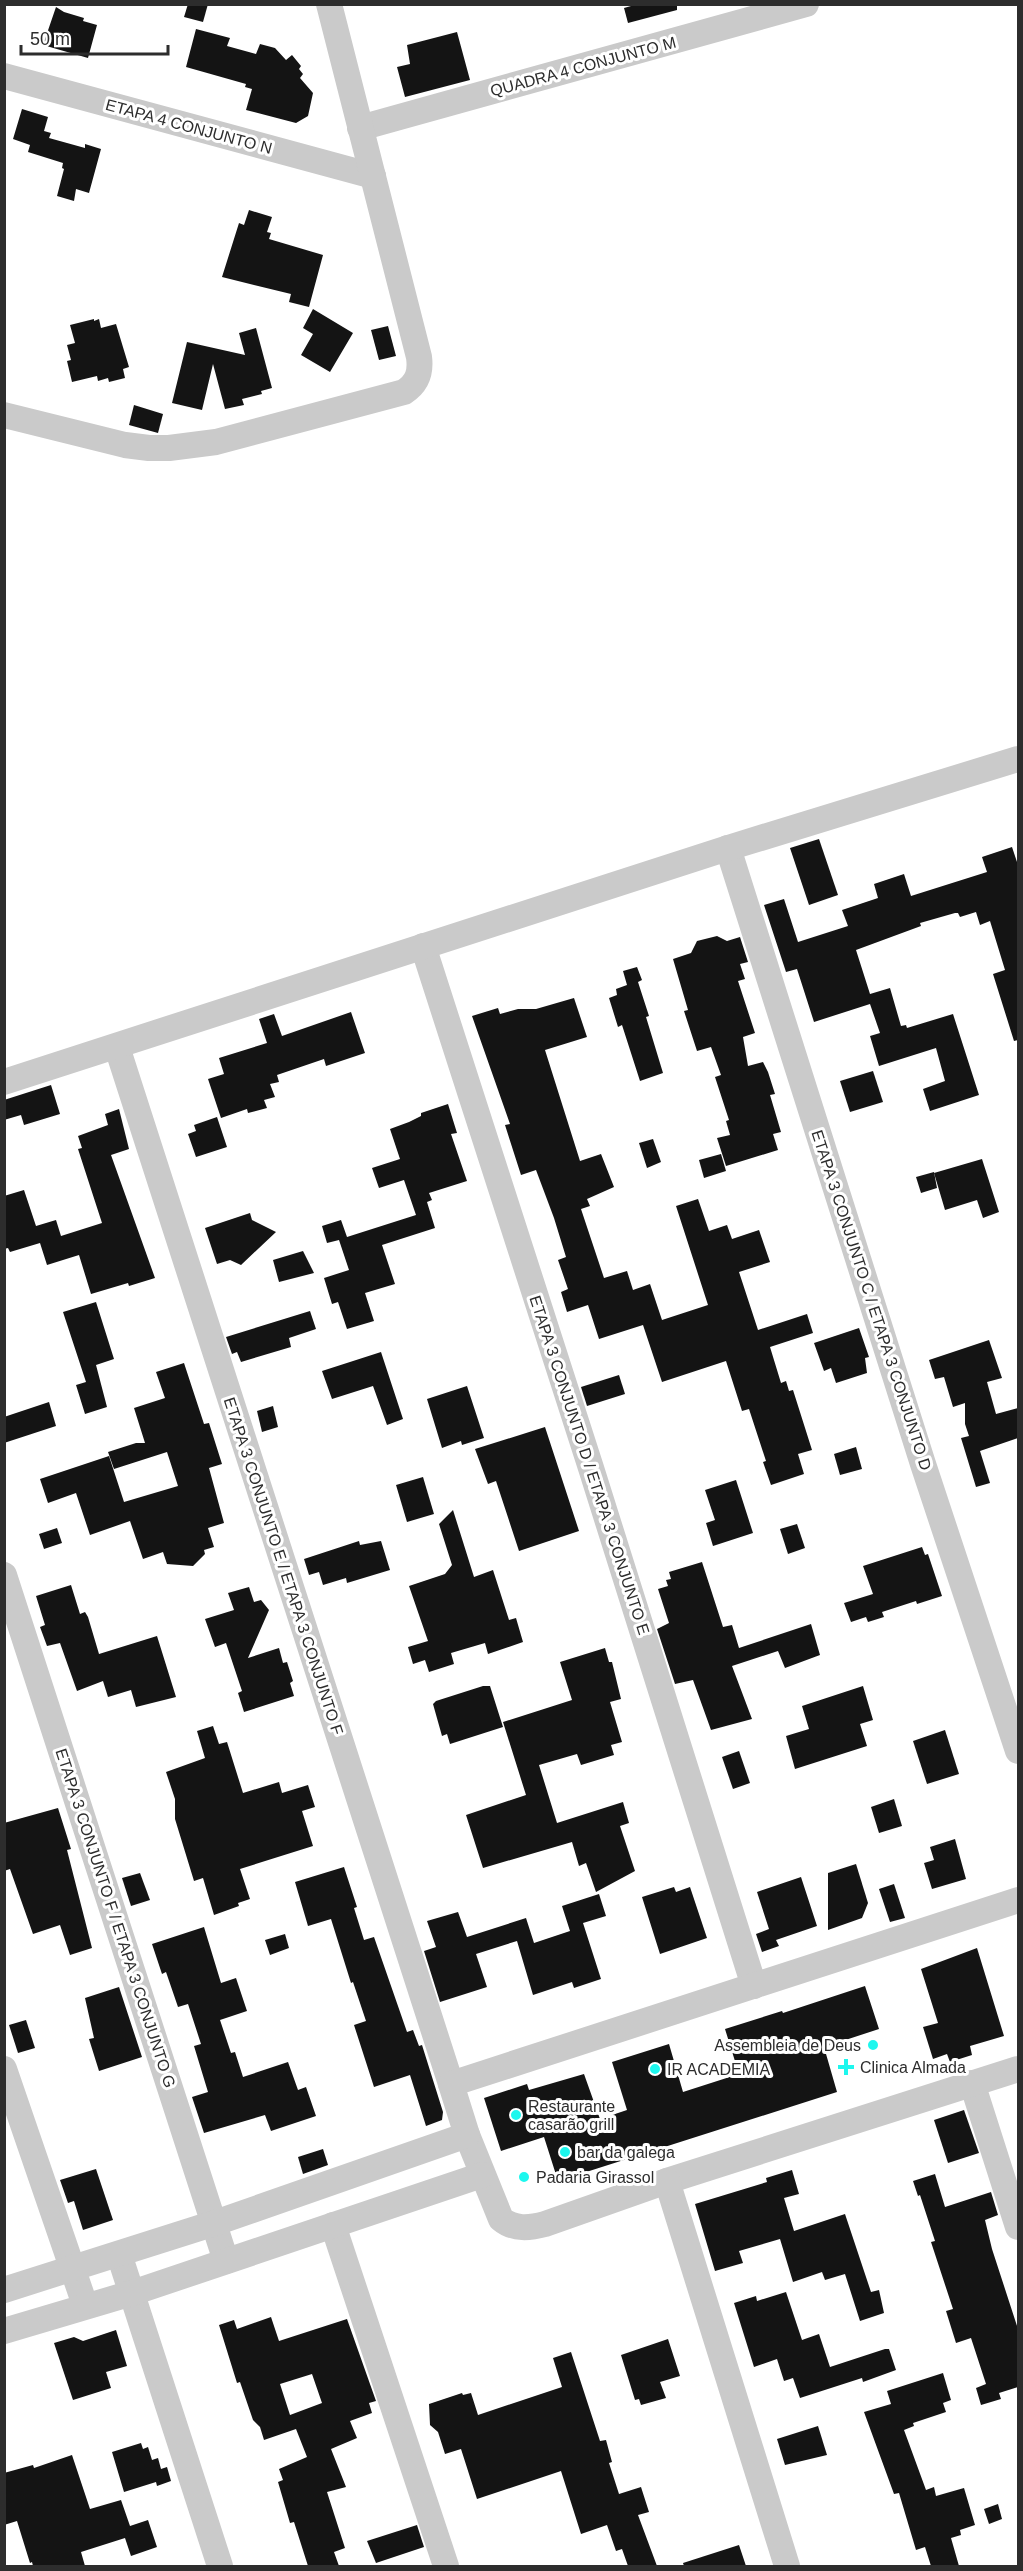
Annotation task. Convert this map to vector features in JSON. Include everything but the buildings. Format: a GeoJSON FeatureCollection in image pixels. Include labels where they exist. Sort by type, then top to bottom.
{"type":"FeatureCollection","features":[{"type":"Feature","properties":{"kind":"street"},"geometry":{"type":"LineString","coordinates":[[4,414],[125,445],[169,448],[216,442],[404,392],[413,386],[420,365],[419,357],[328,4]]}},
{"type":"Feature","properties":{"kind":"street","name":"QUADRA 4 CONJUNTO M"},"geometry":{"type":"LineString","coordinates":[[360,128],[806,4]]}},
{"type":"Feature","properties":{"kind":"street","name":"ETAPA 4 CONJUNTO N"},"geometry":{"type":"LineString","coordinates":[[4,76],[373,176]]}},
{"type":"Feature","properties":{"kind":"street"},"geometry":{"type":"LineString","coordinates":[[4,1082],[728,848],[1018,759]]}},
{"type":"Feature","properties":{"kind":"street","name":"ETAPA 3 CONJUNTO C / ETAPA 3 CONJUNTO D"},"geometry":{"type":"LineString","coordinates":[[728,848],[916,1442],[1018,1750]]}},
{"type":"Feature","properties":{"kind":"street","name":"ETAPA 3 CONJUNTO D / ETAPA 3 CONJUNTO E"},"geometry":{"type":"LineString","coordinates":[[423,946],[754,1986]]}},
{"type":"Feature","properties":{"kind":"street","name":"ETAPA 3 CONJUNTO E / ETAPA 3 CONJUNTO F"},"geometry":{"type":"LineString","coordinates":[[117,1047],[467,2135],[501,2219],[507,2224],[530,2228],[667,2181],[1018,2069]]}},
{"type":"Feature","properties":{"kind":"street","name":"ETAPA 3 CONJUNTO F / ETAPA 3 CONJUNTO G"},"geometry":{"type":"LineString","coordinates":[[4,1575],[226,2261]]}},
{"type":"Feature","properties":{"kind":"street"},"geometry":{"type":"LineString","coordinates":[[451,2084],[1018,1899]]}},
{"type":"Feature","properties":{"kind":"street"},"geometry":{"type":"LineString","coordinates":[[4,2069],[85,2305]]}},
{"type":"Feature","properties":{"kind":"street"},"geometry":{"type":"LineString","coordinates":[[972,2083],[1018,2227]]}},
{"type":"Feature","properties":{"kind":"street"},"geometry":{"type":"LineString","coordinates":[[4,2290],[215,2223],[467,2135]]}},
{"type":"Feature","properties":{"kind":"street"},"geometry":{"type":"LineString","coordinates":[[4,2331],[85,2305],[132,2293],[482,2175]]}},
{"type":"Feature","properties":{"kind":"street"},"geometry":{"type":"LineString","coordinates":[[667,2181],[787,2566]]}},
{"type":"Feature","properties":{"kind":"street"},"geometry":{"type":"LineString","coordinates":[[333,2225],[446,2566]]}},
{"type":"Feature","properties":{"kind":"street"},"geometry":{"type":"LineString","coordinates":[[119,2254],[220,2566]]}},
{"type":"Feature","properties":{"kind":"place","name":"Assembleia de Deus"},"geometry":{"type":"Point","coordinates":[873,2045]}},
{"type":"Feature","properties":{"kind":"place","name":"Clinica Almada"},"geometry":{"type":"Point","coordinates":[846,2067]}},
{"type":"Feature","properties":{"kind":"place","name":"IR ACADEMIA"},"geometry":{"type":"Point","coordinates":[655,2069]}},
{"type":"Feature","properties":{"kind":"place","name":"Restaurante casarão grill"},"geometry":{"type":"Point","coordinates":[516,2115]}},
{"type":"Feature","properties":{"kind":"place","name":"bar da galega"},"geometry":{"type":"Point","coordinates":[565,2152]}},
{"type":"Feature","properties":{"kind":"place","name":"Padaria Girassol"},"geometry":{"type":"Point","coordinates":[524,2177]}}]}
